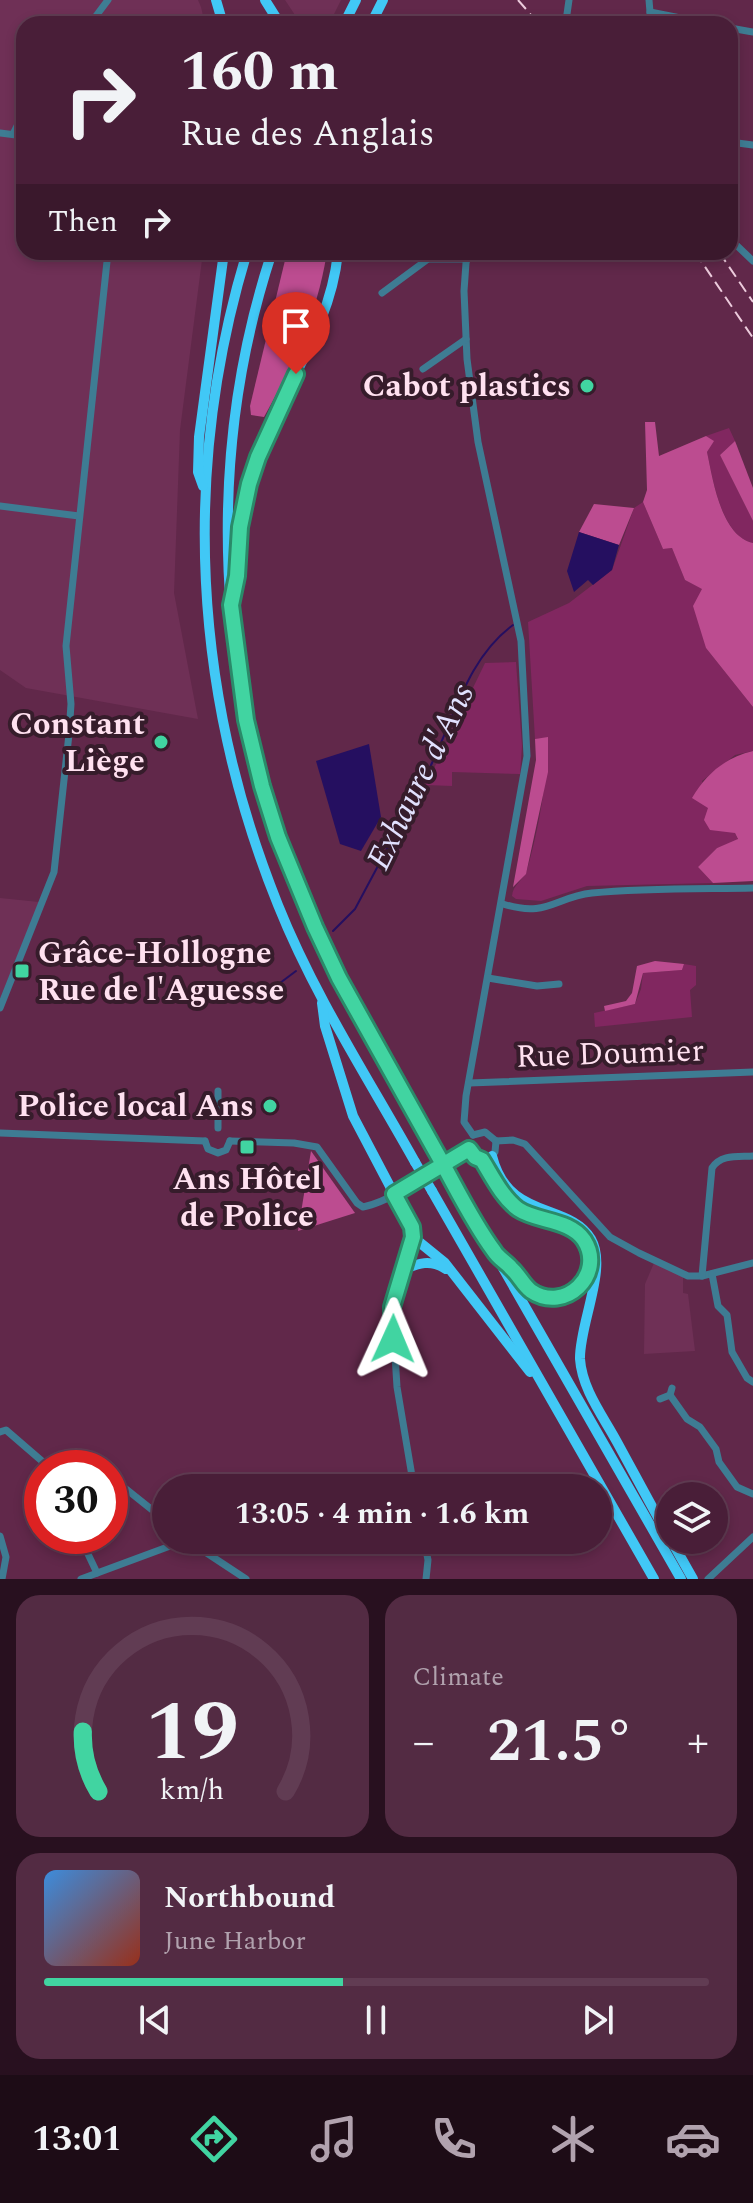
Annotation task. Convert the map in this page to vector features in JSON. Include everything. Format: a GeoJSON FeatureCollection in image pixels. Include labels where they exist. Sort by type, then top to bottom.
{"type":"FeatureCollection","features":[{"type":"Feature","properties":{"kind":"highway"},"geometry":{"type":"LineString","coordinates":[[205,492],[198,472],[199,437],[223,260]]}},
{"type":"Feature","properties":{"kind":"highway"},"geometry":{"type":"LineString","coordinates":[[245,260],[233,298],[213,404],[205,492],[205,590],[212,658],[230,756],[258,852],[279,908],[321,994],[654,1579]]}},
{"type":"Feature","properties":{"kind":"highway"},"geometry":{"type":"LineString","coordinates":[[269,260],[238,396],[228,505],[231,605],[249,731],[278,837],[339,978],[594,1426],[685,1576]]}},
{"type":"Feature","properties":{"kind":"highway"},"geometry":{"type":"LineString","coordinates":[[231,605],[249,484],[267,434],[318,329],[336,260]]}},
{"type":"Feature","properties":{"kind":"highway"},"geometry":{"type":"LineString","coordinates":[[321,994],[325,1026],[353,1116],[394,1194]]}},
{"type":"Feature","properties":{"kind":"highway"},"geometry":{"type":"LineString","coordinates":[[487,1158],[510,1202],[519,1209],[570,1228],[582,1238],[588,1248],[590,1270],[574,1292],[556,1299],[546,1298],[525,1285],[495,1253]]}},
{"type":"Feature","properties":{"kind":"highway"},"geometry":{"type":"LineString","coordinates":[[487,1158],[514,1194],[535,1208],[582,1227],[593,1242],[595,1271],[581,1345],[583,1374],[593,1399],[656,1515]]}},
{"type":"Feature","properties":{"kind":"highway"},"geometry":{"type":"LineString","coordinates":[[413,1237],[445,1263],[545,1389]]}},
{"type":"Feature","properties":{"kind":"highway"},"geometry":{"type":"LineString","coordinates":[[403,1270],[432,1262],[451,1272]]}},
{"type":"Feature","properties":{"kind":"highway"},"geometry":{"type":"LineString","coordinates":[[594,1426],[631,1470]]}},
{"type":"Feature","properties":{"kind":"highway"},"geometry":{"type":"LineString","coordinates":[[676,1554],[685,1576]]}},
{"type":"Feature","properties":{"kind":"street"},"geometry":{"type":"LineString","coordinates":[[649,0],[650,16]]}},
{"type":"Feature","properties":{"kind":"street"},"geometry":{"type":"LineString","coordinates":[[650,12],[670,16]]}},
{"type":"Feature","properties":{"kind":"street"},"geometry":{"type":"LineString","coordinates":[[13,134],[16,128]]}},
{"type":"Feature","properties":{"kind":"street"},"geometry":{"type":"LineString","coordinates":[[0,133],[16,135]]}},
{"type":"Feature","properties":{"kind":"street"},"geometry":{"type":"LineString","coordinates":[[738,247],[753,261]]}},
{"type":"Feature","properties":{"kind":"street"},"geometry":{"type":"LineString","coordinates":[[0,1008],[54,872],[71,704],[66,646],[107,260]]}},
{"type":"Feature","properties":{"kind":"street"},"geometry":{"type":"LineString","coordinates":[[382,293],[420,260]]}},
{"type":"Feature","properties":{"kind":"street"},"geometry":{"type":"LineString","coordinates":[[468,260],[464,291],[466,339],[478,442],[521,641],[527,756],[469,1083],[464,1122],[473,1135]]}},
{"type":"Feature","properties":{"kind":"street"},"geometry":{"type":"LineString","coordinates":[[423,369],[466,339]]}},
{"type":"Feature","properties":{"kind":"street"},"geometry":{"type":"LineString","coordinates":[[0,506],[79,516]]}},
{"type":"Feature","properties":{"kind":"street"},"geometry":{"type":"LineString","coordinates":[[503,904],[534,909],[589,893],[753,888]]}},
{"type":"Feature","properties":{"kind":"street"},"geometry":{"type":"LineString","coordinates":[[488,978],[537,986],[559,984]]}},
{"type":"Feature","properties":{"kind":"street","name":"Rue Doumier"},"geometry":{"type":"LineString","coordinates":[[469,1083],[753,1072]]}},
{"type":"Feature","properties":{"kind":"street"},"geometry":{"type":"LineString","coordinates":[[218,1091],[218,1128]]}},
{"type":"Feature","properties":{"kind":"street"},"geometry":{"type":"LineString","coordinates":[[218,1128],[227,1133],[230,1141],[226,1150],[218,1153],[210,1151],[205,1141],[209,1131],[218,1128]]}},
{"type":"Feature","properties":{"kind":"street"},"geometry":{"type":"LineString","coordinates":[[473,1135],[485,1132],[496,1141],[513,1140],[525,1144],[610,1237],[688,1276],[702,1276],[753,1263]]}},
{"type":"Feature","properties":{"kind":"street"},"geometry":{"type":"LineString","coordinates":[[0,1133],[205,1141]]}},
{"type":"Feature","properties":{"kind":"street"},"geometry":{"type":"LineString","coordinates":[[230,1141],[294,1143],[317,1147],[363,1207],[394,1194],[469,1149],[473,1135]]}},
{"type":"Feature","properties":{"kind":"street"},"geometry":{"type":"LineString","coordinates":[[469,1149],[475,1157],[487,1158],[496,1147],[496,1141]]}},
{"type":"Feature","properties":{"kind":"street"},"geometry":{"type":"LineString","coordinates":[[702,1276],[712,1168],[723,1158],[753,1156]]}},
{"type":"Feature","properties":{"kind":"street"},"geometry":{"type":"LineString","coordinates":[[394,1194],[412,1227],[413,1237],[392,1307],[401,1412],[412,1474]]}},
{"type":"Feature","properties":{"kind":"street"},"geometry":{"type":"LineString","coordinates":[[712,1274],[718,1306],[727,1315],[732,1352],[747,1378],[753,1382]]}},
{"type":"Feature","properties":{"kind":"street"},"geometry":{"type":"LineString","coordinates":[[660,1399],[671,1392],[687,1419],[700,1427],[716,1449],[719,1462],[737,1487],[753,1494]]}},
{"type":"Feature","properties":{"kind":"street"},"geometry":{"type":"LineString","coordinates":[[0,1432],[6,1430],[29,1450]]}},
{"type":"Feature","properties":{"kind":"street"},"geometry":{"type":"LineString","coordinates":[[128,1491],[152,1510]]}},
{"type":"Feature","properties":{"kind":"street"},"geometry":{"type":"LineString","coordinates":[[0,1536],[6,1557],[2,1579]]}},
{"type":"Feature","properties":{"kind":"street"},"geometry":{"type":"LineString","coordinates":[[708,1579],[753,1537]]}},
{"type":"Feature","properties":{"kind":"street"},"geometry":{"type":"LineString","coordinates":[[81,1579],[152,1553]]}},
{"type":"Feature","properties":{"kind":"street"},"geometry":{"type":"LineString","coordinates":[[88,1554],[97,1573]]}},
{"type":"Feature","properties":{"kind":"street"},"geometry":{"type":"LineString","coordinates":[[208,1554],[246,1579]]}},
{"type":"Feature","properties":{"kind":"street"},"geometry":{"type":"LineString","coordinates":[[426,1579],[427,1554]]}},
{"type":"Feature","properties":{"kind":"shaded area"},"geometry":{"type":"Polygon","coordinates":[[[0,0],[198,0],[203,16],[16,16],[16,260],[202,260],[180,430],[174,593],[198,719],[26,688],[0,670],[0,0]]]}},
{"type":"Feature","properties":{"kind":"shaded area"},"geometry":{"type":"Polygon","coordinates":[[[285,0],[341,0],[333,16],[296,16],[285,0]]]}},
{"type":"Feature","properties":{"kind":"shaded area"},"geometry":{"type":"Polygon","coordinates":[[[285,260],[326,260],[311,317],[264,417],[251,415],[250,406],[285,260]]]}},
{"type":"Feature","properties":{"kind":"shaded area"},"geometry":{"type":"Polygon","coordinates":[[[645,422],[655,422],[659,456],[706,436],[714,441],[707,452],[720,505],[733,530],[753,543],[753,707],[706,648],[693,606],[702,589],[685,580],[672,548],[663,549],[643,502],[647,490],[645,422]]]}},
{"type":"Feature","properties":{"kind":"shaded area"},"geometry":{"type":"Polygon","coordinates":[[[729,428],[735,441],[720,455],[753,521],[753,543],[733,530],[726,518],[707,452],[713,441],[706,436],[729,428]]]}},
{"type":"Feature","properties":{"kind":"shaded area"},"geometry":{"type":"Polygon","coordinates":[[[735,441],[753,488],[753,521],[720,455],[735,441]]]}},
{"type":"Feature","properties":{"kind":"shaded area"},"geometry":{"type":"Polygon","coordinates":[[[643,502],[663,549],[672,548],[685,580],[703,589],[706,648],[753,707],[753,751],[735,755],[702,781],[709,808],[735,833],[738,840],[717,848],[698,867],[713,883],[587,886],[541,901],[516,899],[512,896],[513,892],[527,870],[535,838],[544,788],[548,738],[535,739],[528,622],[569,603],[612,570],[634,508],[643,502]]]}},
{"type":"Feature","properties":{"kind":"shaded area"},"geometry":{"type":"Polygon","coordinates":[[[594,504],[634,508],[619,545],[579,532],[594,504]]]}},
{"type":"Feature","properties":{"kind":"shaded area"},"geometry":{"type":"Polygon","coordinates":[[[579,532],[619,545],[612,570],[593,585],[588,580],[574,592],[567,571],[579,532]]]}},
{"type":"Feature","properties":{"kind":"shaded area"},"geometry":{"type":"Polygon","coordinates":[[[516,662],[522,746],[520,774],[452,772],[452,786],[426,785],[485,663],[516,662]]]}},
{"type":"Feature","properties":{"kind":"shaded area"},"geometry":{"type":"Polygon","coordinates":[[[548,737],[548,772],[526,874],[513,887],[536,760],[535,739],[548,737]]]}},
{"type":"Feature","properties":{"kind":"shaded area"},"geometry":{"type":"Polygon","coordinates":[[[369,744],[381,817],[361,851],[340,844],[316,761],[369,744]]]}},
{"type":"Feature","properties":{"kind":"shaded area"},"geometry":{"type":"Polygon","coordinates":[[[753,751],[753,881],[713,883],[698,867],[717,848],[738,839],[735,833],[710,830],[704,820],[708,808],[692,798],[718,768],[753,751]]]}},
{"type":"Feature","properties":{"kind":"shaded area"},"geometry":{"type":"Polygon","coordinates":[[[0,898],[39,902],[0,999],[0,898]]]}},
{"type":"Feature","properties":{"kind":"shaded area"},"geometry":{"type":"Polygon","coordinates":[[[655,961],[684,964],[682,970],[643,973],[635,1004],[605,1011],[604,1006],[626,1001],[632,993],[637,966],[655,961]]]}},
{"type":"Feature","properties":{"kind":"shaded area"},"geometry":{"type":"Polygon","coordinates":[[[684,964],[696,966],[696,985],[690,990],[692,1017],[595,1027],[594,1013],[635,1004],[643,973],[682,970],[684,964]]]}},
{"type":"Feature","properties":{"kind":"shaded area"},"geometry":{"type":"Polygon","coordinates":[[[311,1151],[355,1213],[298,1231],[311,1151]]]}},
{"type":"Feature","properties":{"kind":"shaded area"},"geometry":{"type":"Polygon","coordinates":[[[654,1263],[683,1276],[683,1293],[688,1294],[695,1351],[644,1354],[645,1284],[654,1263]]]}},
{"type":"Feature","properties":{"kind":"waterway","name":"Exhaure d'Ans"},"geometry":{"type":"LineString","coordinates":[[333,931],[355,909],[403,819],[400,807],[423,782],[464,688],[485,654],[513,625]]}},
{"type":"Feature","properties":{"kind":"waterway","name":"Exhaure d'Ans"},"geometry":{"type":"LineString","coordinates":[[276,986],[296,971]]}},
{"type":"Feature","properties":{"kind":"railway"},"geometry":{"type":"LineString","coordinates":[[518,0],[532,16]]}},
{"type":"Feature","properties":{"kind":"railway"},"geometry":{"type":"LineString","coordinates":[[700,260],[753,338]]}},
{"type":"Feature","properties":{"kind":"railway"},"geometry":{"type":"LineString","coordinates":[[724,260],[753,302]]}},
{"type":"Feature","properties":{"kind":"place","name":"Cabot plastics"},"geometry":{"type":"Point","coordinates":[587,386]}},
{"type":"Feature","properties":{"kind":"place","name":"Constant Liège"},"geometry":{"type":"Point","coordinates":[161,742]}},
{"type":"Feature","properties":{"kind":"place","name":"Grâce-Hollogne Rue de l'Aguesse"},"geometry":{"type":"Point","coordinates":[22,971]}},
{"type":"Feature","properties":{"kind":"place","name":"Police local Ans"},"geometry":{"type":"Point","coordinates":[270,1106]}},
{"type":"Feature","properties":{"kind":"place","name":"Ans Hôtel de Police"},"geometry":{"type":"Point","coordinates":[247,1147]}},
{"type":"Feature","properties":{"kind":"route"},"geometry":{"type":"LineString","coordinates":[[296,374],[267,434],[249,484],[240,527],[237,576],[231,605],[246,720],[278,837],[339,978],[435,1150],[443,1165],[495,1253],[533,1292],[556,1299],[567,1296],[581,1286],[590,1270],[590,1260],[582,1238],[570,1228],[529,1215],[510,1202],[482,1160],[469,1149],[444,1164],[419,1179],[394,1194],[412,1227],[413,1237],[392,1307],[393,1339]]}}]}
